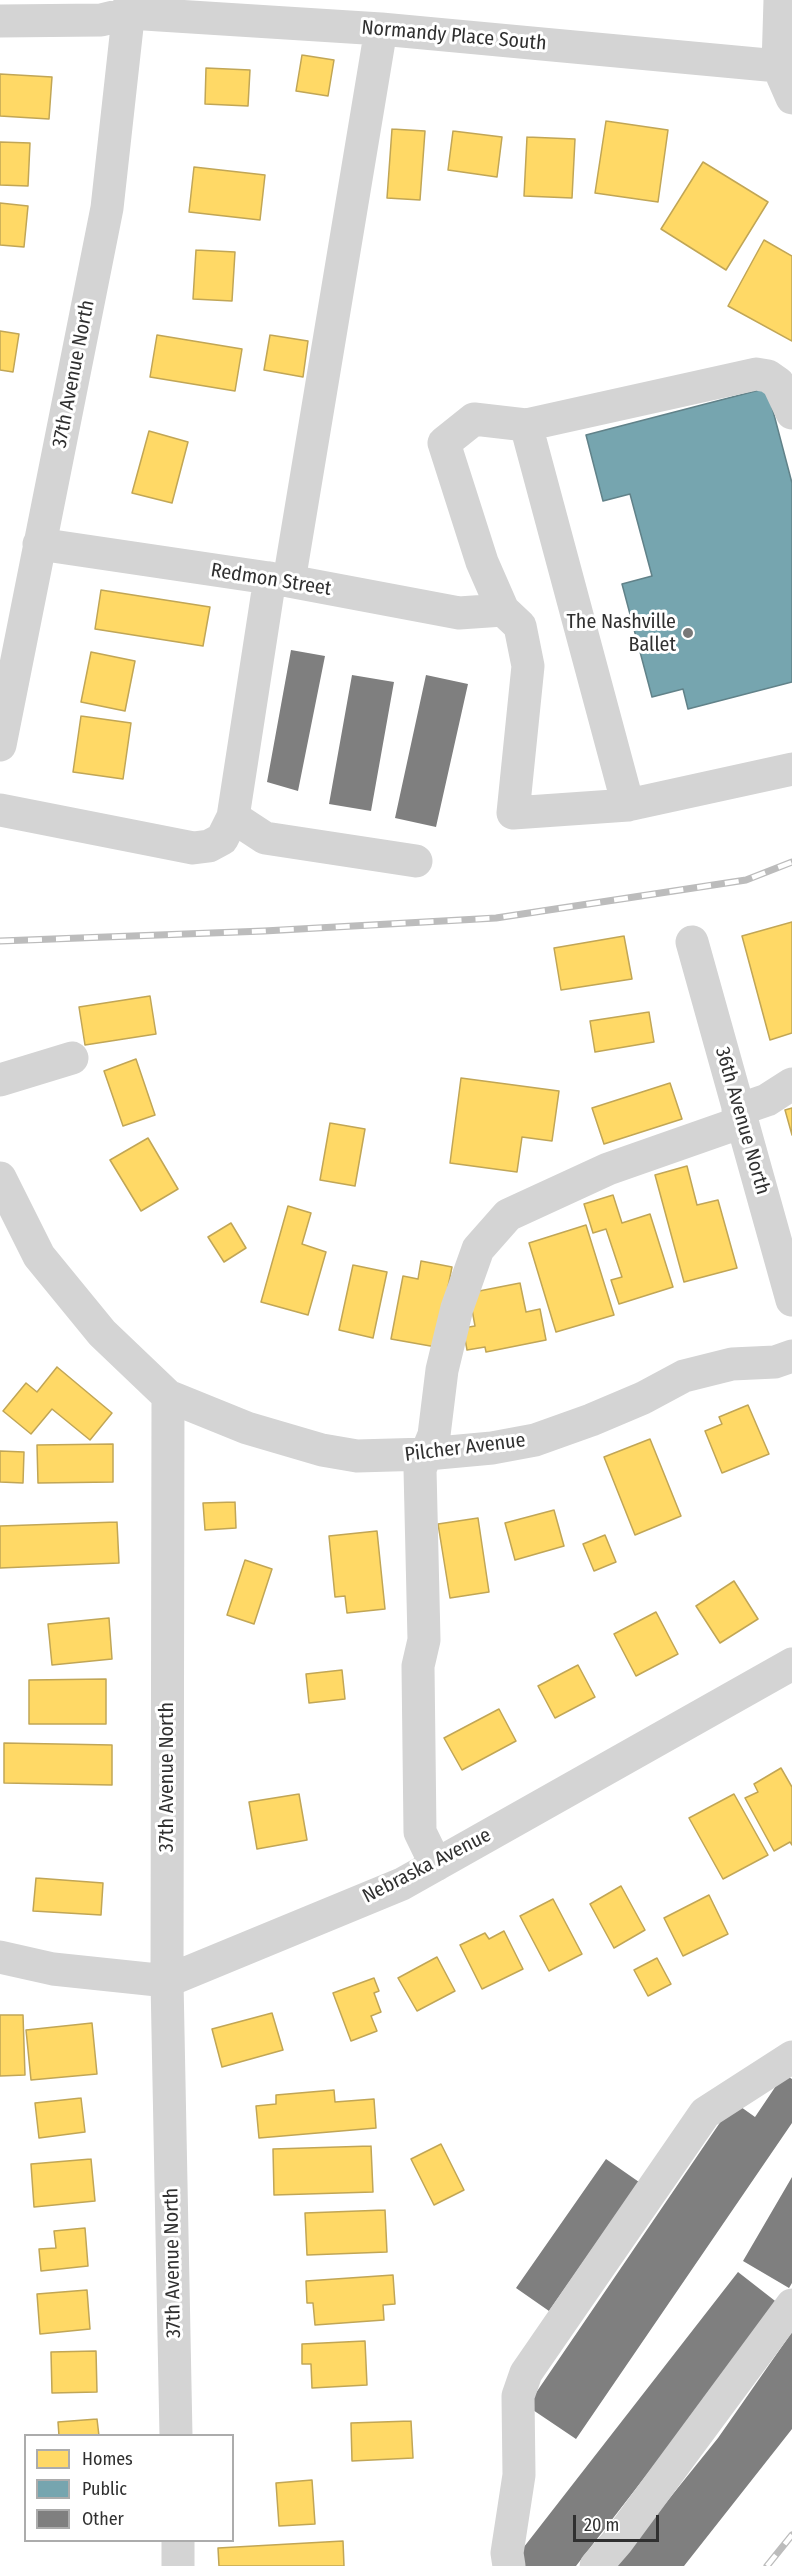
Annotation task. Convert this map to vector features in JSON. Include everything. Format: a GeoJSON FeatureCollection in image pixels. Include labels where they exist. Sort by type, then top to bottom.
{"type":"FeatureCollection","features":[{"type":"Feature","properties":{"kind":"street"},"geometry":{"type":"LineString","coordinates":[[780,0],[778,66],[792,98]]}},
{"type":"Feature","properties":{"kind":"street","name":"Normandy Place South"},"geometry":{"type":"LineString","coordinates":[[0,21],[100,20],[130,7],[778,66]]}},
{"type":"Feature","properties":{"kind":"street","name":"37th Avenue North"},"geometry":{"type":"LineString","coordinates":[[0,745],[107,208],[130,7]]}},
{"type":"Feature","properties":{"kind":"street"},"geometry":{"type":"LineString","coordinates":[[0,810],[193,848],[209,846],[222,839],[232,818],[279,580],[381,29]]}},
{"type":"Feature","properties":{"kind":"street"},"geometry":{"type":"LineString","coordinates":[[792,413],[778,383],[768,376],[756,374],[526,425],[474,419],[444,443],[482,562],[503,610],[520,626],[528,666],[513,813],[628,805],[792,769]]}},
{"type":"Feature","properties":{"kind":"street"},"geometry":{"type":"LineString","coordinates":[[526,425],[628,805]]}},
{"type":"Feature","properties":{"kind":"street","name":"Redmon Street"},"geometry":{"type":"LineString","coordinates":[[39,544],[279,580],[459,613],[503,610]]}},
{"type":"Feature","properties":{"kind":"street"},"geometry":{"type":"LineString","coordinates":[[232,818],[265,838],[416,861]]}},
{"type":"Feature","properties":{"kind":"street","name":"36th Avenue North"},"geometry":{"type":"LineString","coordinates":[[692,942],[792,1300]]}},
{"type":"Feature","properties":{"kind":"street"},"geometry":{"type":"LineString","coordinates":[[0,1080],[72,1058]]}},
{"type":"Feature","properties":{"kind":"street"},"geometry":{"type":"LineString","coordinates":[[436,1865],[420,1832],[418,1666],[424,1640],[420,1468],[434,1435],[442,1370],[457,1308],[478,1249],[508,1215],[608,1169],[740,1116],[792,1084]]}},
{"type":"Feature","properties":{"kind":"street"},"geometry":{"type":"LineString","coordinates":[[0,1178],[39,1256],[102,1333],[168,1396]]}},
{"type":"Feature","properties":{"kind":"street","name":"Pilcher Avenue"},"geometry":{"type":"LineString","coordinates":[[168,1396],[248,1428],[322,1450],[357,1456],[427,1454],[492,1448],[535,1440],[643,1398],[684,1376],[732,1364],[775,1362],[792,1356]]}},
{"type":"Feature","properties":{"kind":"street","name":"37th Avenue North"},"geometry":{"type":"LineString","coordinates":[[168,1396],[167,1981],[176,2434]]}},
{"type":"Feature","properties":{"kind":"street","name":"Nebraska Avenue"},"geometry":{"type":"LineString","coordinates":[[0,1957],[52,1969],[167,1981],[402,1884],[792,1664]]}},
{"type":"Feature","properties":{"kind":"street"},"geometry":{"type":"LineString","coordinates":[[509,2566],[507,2553],[519,2475],[518,2396],[526,2373],[705,2113],[792,2057]]}},
{"type":"Feature","properties":{"kind":"street"},"geometry":{"type":"LineString","coordinates":[[596,2566],[617,2542],[792,2305]]}},
{"type":"Feature","properties":{"kind":"street"},"geometry":{"type":"LineString","coordinates":[[178,2542],[178,2566]]}},
{"type":"Feature","properties":{"kind":"building: Homes"},"geometry":{"type":"Polygon","coordinates":[[[302,55],[334,60],[328,96],[296,91],[302,55]]]}},
{"type":"Feature","properties":{"kind":"building: Homes"},"geometry":{"type":"Polygon","coordinates":[[[206,68],[250,70],[248,106],[205,104],[206,68]]]}},
{"type":"Feature","properties":{"kind":"building: Homes"},"geometry":{"type":"Polygon","coordinates":[[[0,74],[52,77],[49,119],[0,116],[0,74]]]}},
{"type":"Feature","properties":{"kind":"building: Homes"},"geometry":{"type":"Polygon","coordinates":[[[606,121],[668,130],[658,202],[595,193],[606,121]]]}},
{"type":"Feature","properties":{"kind":"building: Homes"},"geometry":{"type":"Polygon","coordinates":[[[392,129],[425,131],[420,200],[387,198],[392,129]]]}},
{"type":"Feature","properties":{"kind":"building: Homes"},"geometry":{"type":"Polygon","coordinates":[[[453,131],[502,137],[497,177],[448,170],[453,131]]]}},
{"type":"Feature","properties":{"kind":"building: Homes"},"geometry":{"type":"Polygon","coordinates":[[[527,137],[575,139],[572,198],[524,196],[527,137]]]}},
{"type":"Feature","properties":{"kind":"building: Homes"},"geometry":{"type":"Polygon","coordinates":[[[0,142],[30,143],[28,186],[0,185],[0,142]]]}},
{"type":"Feature","properties":{"kind":"building: Homes"},"geometry":{"type":"Polygon","coordinates":[[[703,162],[768,202],[726,270],[661,229],[703,162]]]}},
{"type":"Feature","properties":{"kind":"building: Homes"},"geometry":{"type":"Polygon","coordinates":[[[194,167],[265,175],[260,220],[189,212],[194,167]]]}},
{"type":"Feature","properties":{"kind":"building: Homes"},"geometry":{"type":"Polygon","coordinates":[[[0,203],[28,206],[24,247],[0,245],[0,203]]]}},
{"type":"Feature","properties":{"kind":"building: Homes"},"geometry":{"type":"Polygon","coordinates":[[[764,240],[792,256],[792,341],[728,306],[764,240]]]}},
{"type":"Feature","properties":{"kind":"building: Homes"},"geometry":{"type":"Polygon","coordinates":[[[196,250],[235,252],[232,301],[193,299],[196,250]]]}},
{"type":"Feature","properties":{"kind":"building: Homes"},"geometry":{"type":"Polygon","coordinates":[[[0,331],[19,334],[13,372],[0,370],[0,331]]]}},
{"type":"Feature","properties":{"kind":"building: Homes"},"geometry":{"type":"Polygon","coordinates":[[[157,335],[242,349],[235,391],[150,377],[157,335]]]}},
{"type":"Feature","properties":{"kind":"building: Homes"},"geometry":{"type":"Polygon","coordinates":[[[270,335],[308,341],[303,377],[264,370],[270,335]]]}},
{"type":"Feature","properties":{"kind":"building: Homes"},"geometry":{"type":"Polygon","coordinates":[[[149,431],[188,442],[172,503],[132,493],[149,431]]]}},
{"type":"Feature","properties":{"kind":"building: Homes"},"geometry":{"type":"Polygon","coordinates":[[[101,590],[210,607],[203,646],[95,629],[101,590]]]}},
{"type":"Feature","properties":{"kind":"building: Homes"},"geometry":{"type":"Polygon","coordinates":[[[91,652],[135,661],[125,711],[81,702],[91,652]]]}},
{"type":"Feature","properties":{"kind":"building: Homes"},"geometry":{"type":"Polygon","coordinates":[[[81,716],[131,723],[123,779],[73,772],[81,716]]]}},
{"type":"Feature","properties":{"kind":"building: Homes"},"geometry":{"type":"Polygon","coordinates":[[[792,922],[792,1033],[770,1040],[742,936],[792,922]]]}},
{"type":"Feature","properties":{"kind":"building: Homes"},"geometry":{"type":"Polygon","coordinates":[[[624,936],[632,979],[561,990],[554,948],[624,936]]]}},
{"type":"Feature","properties":{"kind":"building: Homes"},"geometry":{"type":"Polygon","coordinates":[[[150,996],[156,1034],[85,1045],[79,1007],[150,996]]]}},
{"type":"Feature","properties":{"kind":"building: Homes"},"geometry":{"type":"Polygon","coordinates":[[[649,1012],[654,1042],[595,1052],[590,1021],[649,1012]]]}},
{"type":"Feature","properties":{"kind":"building: Homes"},"geometry":{"type":"Polygon","coordinates":[[[136,1059],[155,1115],[123,1126],[104,1071],[136,1059]]]}},
{"type":"Feature","properties":{"kind":"building: Homes"},"geometry":{"type":"Polygon","coordinates":[[[461,1078],[559,1091],[552,1141],[522,1137],[517,1172],[450,1163],[461,1078]]]}},
{"type":"Feature","properties":{"kind":"building: Homes"},"geometry":{"type":"Polygon","coordinates":[[[670,1083],[682,1119],[604,1144],[592,1108],[670,1083]]]}},
{"type":"Feature","properties":{"kind":"building: Homes"},"geometry":{"type":"Polygon","coordinates":[[[792,1108],[792,1135],[785,1110],[792,1108]]]}},
{"type":"Feature","properties":{"kind":"building: Homes"},"geometry":{"type":"Polygon","coordinates":[[[330,1123],[365,1129],[355,1186],[320,1180],[330,1123]]]}},
{"type":"Feature","properties":{"kind":"building: Homes"},"geometry":{"type":"Polygon","coordinates":[[[148,1138],[178,1189],[141,1211],[110,1160],[148,1138]]]}},
{"type":"Feature","properties":{"kind":"building: Homes"},"geometry":{"type":"Polygon","coordinates":[[[687,1166],[697,1205],[718,1200],[737,1268],[684,1282],[655,1175],[687,1166]]]}},
{"type":"Feature","properties":{"kind":"building: Homes"},"geometry":{"type":"Polygon","coordinates":[[[613,1195],[622,1223],[650,1214],[673,1287],[619,1304],[611,1280],[622,1277],[606,1229],[593,1233],[584,1204],[613,1195]]]}},
{"type":"Feature","properties":{"kind":"building: Homes"},"geometry":{"type":"Polygon","coordinates":[[[288,1206],[311,1213],[302,1244],[326,1252],[308,1315],[261,1302],[288,1206]]]}},
{"type":"Feature","properties":{"kind":"building: Homes"},"geometry":{"type":"Polygon","coordinates":[[[231,1223],[246,1248],[224,1262],[208,1237],[231,1223]]]}},
{"type":"Feature","properties":{"kind":"building: Homes"},"geometry":{"type":"Polygon","coordinates":[[[586,1225],[614,1315],[556,1332],[529,1243],[586,1225]]]}},
{"type":"Feature","properties":{"kind":"building: Homes"},"geometry":{"type":"Polygon","coordinates":[[[421,1261],[452,1267],[436,1347],[391,1339],[403,1276],[418,1279],[421,1261]]]}},
{"type":"Feature","properties":{"kind":"building: Homes"},"geometry":{"type":"Polygon","coordinates":[[[353,1265],[387,1272],[373,1338],[339,1330],[353,1265]]]}},
{"type":"Feature","properties":{"kind":"building: Homes"},"geometry":{"type":"Polygon","coordinates":[[[520,1283],[526,1312],[540,1309],[546,1340],[486,1352],[485,1347],[467,1350],[463,1328],[475,1326],[469,1293],[520,1283]]]}},
{"type":"Feature","properties":{"kind":"building: Homes"},"geometry":{"type":"Polygon","coordinates":[[[57,1367],[112,1413],[90,1440],[52,1409],[31,1434],[3,1411],[26,1383],[37,1392],[57,1367]]]}},
{"type":"Feature","properties":{"kind":"building: Homes"},"geometry":{"type":"Polygon","coordinates":[[[748,1405],[769,1454],[722,1473],[705,1431],[722,1424],[719,1417],[748,1405]]]}},
{"type":"Feature","properties":{"kind":"building: Homes"},"geometry":{"type":"Polygon","coordinates":[[[650,1439],[681,1516],[635,1535],[604,1457],[650,1439]]]}},
{"type":"Feature","properties":{"kind":"building: Homes"},"geometry":{"type":"Polygon","coordinates":[[[113,1444],[113,1482],[38,1483],[37,1445],[113,1444]]]}},
{"type":"Feature","properties":{"kind":"building: Homes"},"geometry":{"type":"Polygon","coordinates":[[[0,1451],[24,1452],[23,1483],[0,1482],[0,1451]]]}},
{"type":"Feature","properties":{"kind":"building: Homes"},"geometry":{"type":"Polygon","coordinates":[[[235,1502],[236,1528],[205,1530],[203,1503],[235,1502]]]}},
{"type":"Feature","properties":{"kind":"building: Homes"},"geometry":{"type":"Polygon","coordinates":[[[554,1510],[564,1546],[515,1560],[505,1523],[554,1510]]]}},
{"type":"Feature","properties":{"kind":"building: Homes"},"geometry":{"type":"Polygon","coordinates":[[[478,1518],[489,1592],[450,1598],[438,1524],[478,1518]]]}},
{"type":"Feature","properties":{"kind":"building: Homes"},"geometry":{"type":"Polygon","coordinates":[[[117,1522],[119,1563],[0,1568],[0,1526],[117,1522]]]}},
{"type":"Feature","properties":{"kind":"building: Homes"},"geometry":{"type":"Polygon","coordinates":[[[377,1531],[385,1609],[347,1613],[345,1596],[335,1597],[329,1536],[377,1531]]]}},
{"type":"Feature","properties":{"kind":"building: Homes"},"geometry":{"type":"Polygon","coordinates":[[[605,1535],[616,1562],[594,1571],[583,1544],[605,1535]]]}},
{"type":"Feature","properties":{"kind":"building: Homes"},"geometry":{"type":"Polygon","coordinates":[[[245,1560],[272,1569],[254,1624],[227,1615],[245,1560]]]}},
{"type":"Feature","properties":{"kind":"building: Homes"},"geometry":{"type":"Polygon","coordinates":[[[734,1581],[758,1619],[720,1643],[696,1606],[734,1581]]]}},
{"type":"Feature","properties":{"kind":"building: Homes"},"geometry":{"type":"Polygon","coordinates":[[[656,1612],[678,1654],[636,1676],[614,1634],[656,1612]]]}},
{"type":"Feature","properties":{"kind":"building: Homes"},"geometry":{"type":"Polygon","coordinates":[[[109,1618],[112,1659],[52,1665],[48,1624],[109,1618]]]}},
{"type":"Feature","properties":{"kind":"building: Homes"},"geometry":{"type":"Polygon","coordinates":[[[578,1665],[595,1697],[555,1718],[538,1686],[578,1665]]]}},
{"type":"Feature","properties":{"kind":"building: Homes"},"geometry":{"type":"Polygon","coordinates":[[[342,1670],[345,1699],[309,1703],[306,1674],[342,1670]]]}},
{"type":"Feature","properties":{"kind":"building: Homes"},"geometry":{"type":"Polygon","coordinates":[[[106,1679],[106,1724],[29,1724],[29,1680],[106,1679]]]}},
{"type":"Feature","properties":{"kind":"building: Homes"},"geometry":{"type":"Polygon","coordinates":[[[499,1709],[516,1741],[462,1770],[444,1738],[499,1709]]]}},
{"type":"Feature","properties":{"kind":"building: Homes"},"geometry":{"type":"Polygon","coordinates":[[[4,1743],[112,1745],[112,1785],[4,1783],[4,1743]]]}},
{"type":"Feature","properties":{"kind":"building: Homes"},"geometry":{"type":"Polygon","coordinates":[[[781,1768],[792,1787],[792,1845],[790,1842],[774,1851],[745,1798],[758,1792],[754,1784],[781,1768]]]}},
{"type":"Feature","properties":{"kind":"building: Homes"},"geometry":{"type":"Polygon","coordinates":[[[299,1794],[307,1840],[257,1849],[249,1802],[299,1794]]]}},
{"type":"Feature","properties":{"kind":"building: Homes"},"geometry":{"type":"Polygon","coordinates":[[[734,1794],[768,1855],[723,1879],[689,1818],[734,1794]]]}},
{"type":"Feature","properties":{"kind":"building: Homes"},"geometry":{"type":"Polygon","coordinates":[[[36,1878],[103,1883],[101,1915],[33,1911],[36,1878]]]}},
{"type":"Feature","properties":{"kind":"building: Homes"},"geometry":{"type":"Polygon","coordinates":[[[621,1886],[645,1930],[614,1948],[590,1904],[621,1886]]]}},
{"type":"Feature","properties":{"kind":"building: Homes"},"geometry":{"type":"Polygon","coordinates":[[[709,1895],[728,1934],[683,1956],[664,1918],[709,1895]]]}},
{"type":"Feature","properties":{"kind":"building: Homes"},"geometry":{"type":"Polygon","coordinates":[[[553,1899],[582,1954],[549,1971],[520,1916],[553,1899]]]}},
{"type":"Feature","properties":{"kind":"building: Homes"},"geometry":{"type":"Polygon","coordinates":[[[504,1931],[523,1969],[482,1989],[460,1945],[485,1933],[489,1939],[504,1931]]]}},
{"type":"Feature","properties":{"kind":"building: Homes"},"geometry":{"type":"Polygon","coordinates":[[[437,1957],[455,1991],[417,2011],[398,1978],[437,1957]]]}},
{"type":"Feature","properties":{"kind":"building: Homes"},"geometry":{"type":"Polygon","coordinates":[[[657,1958],[671,1984],[648,1996],[634,1970],[657,1958]]]}},
{"type":"Feature","properties":{"kind":"building: Homes"},"geometry":{"type":"Polygon","coordinates":[[[374,1978],[379,1991],[374,1993],[381,2012],[371,2016],[377,2031],[351,2041],[333,1993],[374,1978]]]}},
{"type":"Feature","properties":{"kind":"building: Homes"},"geometry":{"type":"Polygon","coordinates":[[[272,2013],[283,2050],[222,2067],[212,2029],[272,2013]]]}},
{"type":"Feature","properties":{"kind":"building: Homes"},"geometry":{"type":"Polygon","coordinates":[[[0,2015],[23,2015],[25,2075],[0,2076],[0,2015]]]}},
{"type":"Feature","properties":{"kind":"building: Homes"},"geometry":{"type":"Polygon","coordinates":[[[92,2023],[97,2074],[31,2080],[26,2030],[92,2023]]]}},
{"type":"Feature","properties":{"kind":"building: Homes"},"geometry":{"type":"Polygon","coordinates":[[[334,2090],[335,2102],[374,2099],[376,2128],[259,2138],[256,2106],[276,2104],[276,2095],[334,2090]]]}},
{"type":"Feature","properties":{"kind":"building: Homes"},"geometry":{"type":"Polygon","coordinates":[[[81,2098],[85,2132],[39,2138],[35,2103],[81,2098]]]}},
{"type":"Feature","properties":{"kind":"building: Homes"},"geometry":{"type":"Polygon","coordinates":[[[441,2144],[464,2190],[434,2205],[411,2159],[441,2144]]]}},
{"type":"Feature","properties":{"kind":"building: Homes"},"geometry":{"type":"Polygon","coordinates":[[[371,2146],[373,2192],[274,2195],[273,2149],[371,2146]]]}},
{"type":"Feature","properties":{"kind":"building: Homes"},"geometry":{"type":"Polygon","coordinates":[[[91,2159],[95,2201],[34,2207],[31,2164],[91,2159]]]}},
{"type":"Feature","properties":{"kind":"building: Homes"},"geometry":{"type":"Polygon","coordinates":[[[385,2210],[387,2252],[307,2255],[305,2213],[385,2210]]]}},
{"type":"Feature","properties":{"kind":"building: Homes"},"geometry":{"type":"Polygon","coordinates":[[[85,2228],[88,2266],[41,2271],[39,2249],[56,2248],[54,2231],[85,2228]]]}},
{"type":"Feature","properties":{"kind":"building: Homes"},"geometry":{"type":"Polygon","coordinates":[[[393,2275],[395,2304],[383,2305],[384,2320],[315,2325],[313,2303],[307,2303],[306,2281],[393,2275]]]}},
{"type":"Feature","properties":{"kind":"building: Homes"},"geometry":{"type":"Polygon","coordinates":[[[87,2290],[90,2329],[40,2334],[37,2294],[87,2290]]]}},
{"type":"Feature","properties":{"kind":"building: Homes"},"geometry":{"type":"Polygon","coordinates":[[[365,2341],[367,2385],[312,2388],[311,2364],[302,2364],[302,2344],[365,2341]]]}},
{"type":"Feature","properties":{"kind":"building: Homes"},"geometry":{"type":"Polygon","coordinates":[[[96,2351],[97,2392],[52,2393],[51,2352],[96,2351]]]}},
{"type":"Feature","properties":{"kind":"building: Homes"},"geometry":{"type":"Polygon","coordinates":[[[97,2419],[99,2434],[59,2434],[58,2422],[97,2419]]]}},
{"type":"Feature","properties":{"kind":"building: Homes"},"geometry":{"type":"Polygon","coordinates":[[[411,2421],[413,2458],[352,2461],[351,2423],[411,2421]]]}},
{"type":"Feature","properties":{"kind":"building: Homes"},"geometry":{"type":"Polygon","coordinates":[[[312,2480],[315,2524],[279,2526],[276,2483],[312,2480]]]}},
{"type":"Feature","properties":{"kind":"building: Homes"},"geometry":{"type":"Polygon","coordinates":[[[343,2541],[344,2566],[219,2566],[218,2548],[343,2541]]]}},
{"type":"Feature","properties":{"kind":"building: Public"},"geometry":{"type":"Polygon","coordinates":[[[767,388],[792,483],[792,682],[688,709],[683,689],[652,697],[622,584],[652,576],[630,494],[603,501],[586,435],[767,388]]]}},
{"type":"Feature","properties":{"kind":"building: Other"},"geometry":{"type":"Polygon","coordinates":[[[291,650],[325,656],[298,791],[267,782],[291,650]]]}},
{"type":"Feature","properties":{"kind":"building: Other"},"geometry":{"type":"Polygon","coordinates":[[[352,675],[394,682],[371,811],[329,804],[352,675]]]}},
{"type":"Feature","properties":{"kind":"building: Other"},"geometry":{"type":"Polygon","coordinates":[[[426,675],[468,684],[436,827],[395,818],[426,675]]]}},
{"type":"Feature","properties":{"kind":"building: Other"},"geometry":{"type":"Polygon","coordinates":[[[784,2074],[792,2079],[792,2123],[576,2439],[527,2406],[734,2102],[755,2117],[784,2074]]]}},
{"type":"Feature","properties":{"kind":"building: Other"},"geometry":{"type":"Polygon","coordinates":[[[606,2159],[639,2182],[549,2311],[516,2288],[606,2159]]]}},
{"type":"Feature","properties":{"kind":"building: Other"},"geometry":{"type":"Polygon","coordinates":[[[792,2177],[792,2283],[789,2288],[743,2261],[792,2177]]]}},
{"type":"Feature","properties":{"kind":"building: Other"},"geometry":{"type":"Polygon","coordinates":[[[738,2272],[779,2304],[576,2566],[519,2566],[513,2561],[738,2272]]]}},
{"type":"Feature","properties":{"kind":"building: Other"},"geometry":{"type":"Polygon","coordinates":[[[792,2332],[792,2429],[684,2566],[615,2566],[718,2438],[792,2332]]]}},
{"type":"Feature","properties":{"kind":"railway"},"geometry":{"type":"LineString","coordinates":[[0,941],[264,931],[496,918],[746,880],[792,862]]}},
{"type":"Feature","properties":{"kind":"railway"},"geometry":{"type":"LineString","coordinates":[[767,2566],[792,2535]]}},
{"type":"Feature","properties":{"kind":"place","name":"The Nashville Ballet"},"geometry":{"type":"Point","coordinates":[688,633]}}]}
